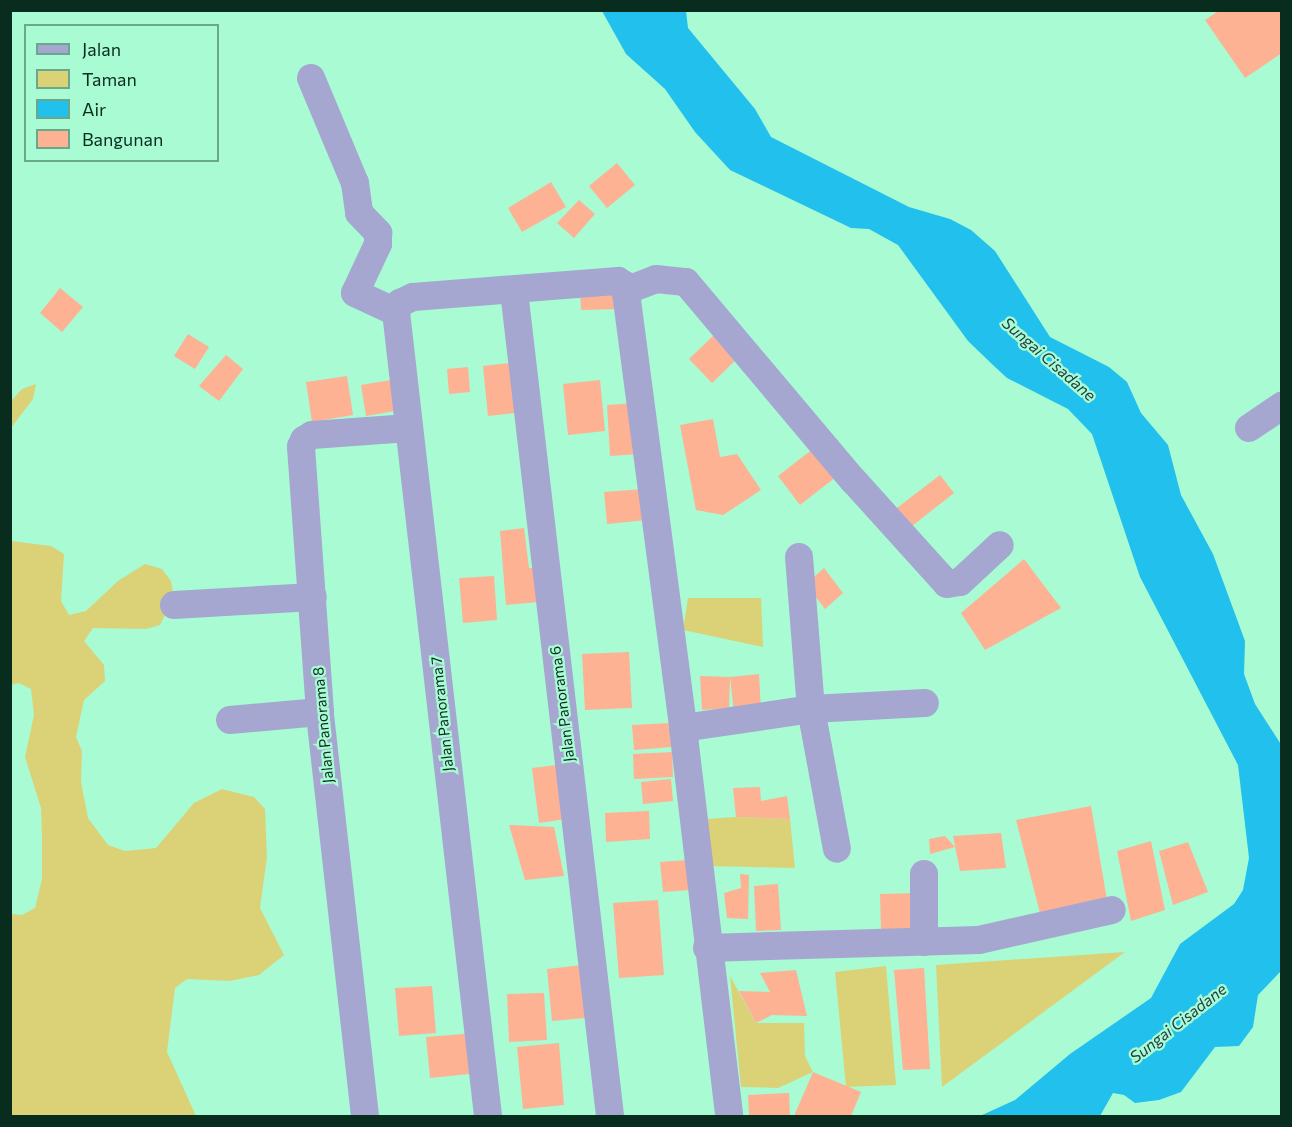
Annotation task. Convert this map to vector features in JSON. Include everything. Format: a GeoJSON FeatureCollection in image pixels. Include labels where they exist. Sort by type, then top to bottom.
{"type":"FeatureCollection","features":[{"type":"Feature","properties":{"kind":"street"},"geometry":{"type":"LineString","coordinates":[[311,78],[355,183],[359,213],[378,233],[378,244],[355,293],[396,312],[400,303],[412,297],[514,291],[618,281],[625,291],[683,728],[707,948],[729,1116]]}},
{"type":"Feature","properties":{"kind":"street"},"geometry":{"type":"LineString","coordinates":[[625,291],[656,279],[686,282],[845,470],[947,584],[960,582],[1000,544]]}},
{"type":"Feature","properties":{"kind":"street","name":"Jalan Panorama 6"},"geometry":{"type":"LineString","coordinates":[[514,291],[610,1116]]}},
{"type":"Feature","properties":{"kind":"street","name":"Jalan Panorama 7"},"geometry":{"type":"LineString","coordinates":[[396,312],[488,1116]]}},
{"type":"Feature","properties":{"kind":"street"},"geometry":{"type":"LineString","coordinates":[[1249,428],[1281,406]]}},
{"type":"Feature","properties":{"kind":"street","name":"Jalan Panorama 8"},"geometry":{"type":"LineString","coordinates":[[365,1116],[320,712],[304,440],[312,435],[409,428]]}},
{"type":"Feature","properties":{"kind":"street"},"geometry":{"type":"LineString","coordinates":[[799,556],[811,709],[837,849]]}},
{"type":"Feature","properties":{"kind":"street"},"geometry":{"type":"LineString","coordinates":[[174,605],[313,597]]}},
{"type":"Feature","properties":{"kind":"street"},"geometry":{"type":"LineString","coordinates":[[683,728],[811,709],[925,703]]}},
{"type":"Feature","properties":{"kind":"street"},"geometry":{"type":"LineString","coordinates":[[230,720],[320,712]]}},
{"type":"Feature","properties":{"kind":"street"},"geometry":{"type":"LineString","coordinates":[[924,874],[924,942]]}},
{"type":"Feature","properties":{"kind":"street"},"geometry":{"type":"LineString","coordinates":[[707,948],[979,940],[1112,910]]}},
{"type":"Feature","properties":{"kind":"green space"},"geometry":{"type":"Polygon","coordinates":[[[36,384],[33,399],[11,428],[11,401],[22,389],[36,384]]]}},
{"type":"Feature","properties":{"kind":"green space"},"geometry":{"type":"Polygon","coordinates":[[[11,541],[51,546],[64,554],[61,601],[69,615],[86,611],[118,581],[145,564],[162,569],[171,581],[174,597],[160,625],[146,629],[93,628],[84,641],[104,665],[105,681],[84,700],[76,737],[82,751],[81,782],[88,818],[108,845],[125,851],[156,848],[194,803],[222,789],[254,797],[265,809],[267,857],[260,908],[284,955],[259,975],[230,981],[187,979],[175,988],[167,1052],[196,1116],[11,1116],[11,914],[22,915],[35,908],[42,879],[42,837],[41,808],[25,757],[34,715],[31,689],[19,683],[11,685],[11,541]]]}},
{"type":"Feature","properties":{"kind":"green space"},"geometry":{"type":"Polygon","coordinates":[[[688,598],[761,598],[763,647],[683,630],[688,598]]]}},
{"type":"Feature","properties":{"kind":"green space"},"geometry":{"type":"Polygon","coordinates":[[[736,817],[790,819],[795,868],[707,866],[705,819],[736,817]]]}},
{"type":"Feature","properties":{"kind":"green space"},"geometry":{"type":"Polygon","coordinates":[[[1125,952],[942,1087],[936,965],[1125,952]]]}},
{"type":"Feature","properties":{"kind":"green space"},"geometry":{"type":"Polygon","coordinates":[[[886,966],[896,1085],[846,1087],[835,972],[886,966]]]}},
{"type":"Feature","properties":{"kind":"green space"},"geometry":{"type":"Polygon","coordinates":[[[730,976],[756,1023],[804,1023],[805,1056],[813,1072],[778,1088],[741,1087],[730,976]]]}},
{"type":"Feature","properties":{"kind":"water","name":"Sungai Cisadane"},"geometry":{"type":"Polygon","coordinates":[[[602,11],[686,11],[688,28],[755,109],[771,137],[909,207],[950,219],[971,230],[995,251],[1050,337],[1109,367],[1127,382],[1141,413],[1168,445],[1181,495],[1213,554],[1245,641],[1244,674],[1255,704],[1282,746],[1281,971],[1258,995],[1253,1027],[1239,1046],[1215,1047],[1181,1092],[1159,1100],[1135,1103],[1124,1095],[1113,1093],[1100,1116],[980,1116],[1015,1100],[1070,1054],[1151,998],[1180,944],[1234,904],[1243,890],[1249,858],[1238,765],[1140,577],[1092,434],[1068,409],[1007,378],[968,341],[898,245],[869,229],[851,228],[730,170],[695,132],[665,89],[626,54],[602,11]]]}},
{"type":"Feature","properties":{"kind":"building"},"geometry":{"type":"Polygon","coordinates":[[[1220,10],[1282,10],[1282,53],[1245,78],[1205,20],[1220,10]]]}},
{"type":"Feature","properties":{"kind":"building"},"geometry":{"type":"Polygon","coordinates":[[[617,163],[635,185],[607,208],[589,186],[617,163]]]}},
{"type":"Feature","properties":{"kind":"building"},"geometry":{"type":"Polygon","coordinates":[[[551,182],[566,207],[522,232],[508,208],[551,182]]]}},
{"type":"Feature","properties":{"kind":"building"},"geometry":{"type":"Polygon","coordinates":[[[579,200],[595,214],[574,238],[557,223],[579,200]]]}},
{"type":"Feature","properties":{"kind":"building"},"geometry":{"type":"Polygon","coordinates":[[[620,287],[621,309],[581,310],[580,288],[620,287]]]}},
{"type":"Feature","properties":{"kind":"building"},"geometry":{"type":"Polygon","coordinates":[[[60,288],[83,307],[62,332],[40,313],[60,288]]]}},
{"type":"Feature","properties":{"kind":"building"},"geometry":{"type":"Polygon","coordinates":[[[716,333],[739,357],[712,383],[689,359],[716,333]]]}},
{"type":"Feature","properties":{"kind":"building"},"geometry":{"type":"Polygon","coordinates":[[[188,334],[209,347],[195,369],[174,356],[188,334]]]}},
{"type":"Feature","properties":{"kind":"building"},"geometry":{"type":"Polygon","coordinates":[[[226,355],[243,369],[219,401],[199,386],[226,355]]]}},
{"type":"Feature","properties":{"kind":"building"},"geometry":{"type":"Polygon","coordinates":[[[518,362],[524,412],[488,416],[483,366],[518,362]]]}},
{"type":"Feature","properties":{"kind":"building"},"geometry":{"type":"Polygon","coordinates":[[[468,367],[470,392],[449,394],[447,369],[468,367]]]}},
{"type":"Feature","properties":{"kind":"building"},"geometry":{"type":"Polygon","coordinates":[[[347,376],[353,415],[312,422],[306,382],[347,376]]]}},
{"type":"Feature","properties":{"kind":"building"},"geometry":{"type":"Polygon","coordinates":[[[391,380],[395,411],[366,416],[361,385],[391,380]]]}},
{"type":"Feature","properties":{"kind":"building"},"geometry":{"type":"Polygon","coordinates":[[[600,380],[605,431],[568,435],[563,384],[600,380]]]}},
{"type":"Feature","properties":{"kind":"building"},"geometry":{"type":"Polygon","coordinates":[[[637,403],[640,454],[610,456],[607,405],[637,403]]]}},
{"type":"Feature","properties":{"kind":"building"},"geometry":{"type":"Polygon","coordinates":[[[713,419],[720,457],[737,454],[761,490],[723,515],[696,510],[680,425],[713,419]]]}},
{"type":"Feature","properties":{"kind":"building"},"geometry":{"type":"Polygon","coordinates":[[[814,448],[836,477],[800,505],[778,476],[814,448]]]}},
{"type":"Feature","properties":{"kind":"building"},"geometry":{"type":"Polygon","coordinates":[[[940,475],[954,493],[907,530],[893,511],[940,475]]]}},
{"type":"Feature","properties":{"kind":"building"},"geometry":{"type":"Polygon","coordinates":[[[644,489],[647,520],[607,524],[604,492],[644,489]]]}},
{"type":"Feature","properties":{"kind":"building"},"geometry":{"type":"Polygon","coordinates":[[[524,528],[529,568],[546,566],[549,601],[506,605],[500,531],[524,528]]]}},
{"type":"Feature","properties":{"kind":"building"},"geometry":{"type":"Polygon","coordinates":[[[1024,559],[1061,608],[985,650],[961,613],[1024,559]]]}},
{"type":"Feature","properties":{"kind":"building"},"geometry":{"type":"Polygon","coordinates":[[[824,568],[843,593],[825,609],[806,584],[824,568]]]}},
{"type":"Feature","properties":{"kind":"building"},"geometry":{"type":"Polygon","coordinates":[[[494,576],[497,620],[463,623],[459,578],[494,576]]]}},
{"type":"Feature","properties":{"kind":"building"},"geometry":{"type":"Polygon","coordinates":[[[629,652],[632,708],[585,710],[582,654],[629,652]]]}},
{"type":"Feature","properties":{"kind":"building"},"geometry":{"type":"Polygon","coordinates":[[[759,674],[761,710],[734,712],[730,677],[759,674]]]}},
{"type":"Feature","properties":{"kind":"building"},"geometry":{"type":"Polygon","coordinates":[[[700,676],[730,677],[729,708],[702,710],[700,676]]]}},
{"type":"Feature","properties":{"kind":"building"},"geometry":{"type":"Polygon","coordinates":[[[671,723],[672,747],[634,750],[632,725],[671,723]]]}},
{"type":"Feature","properties":{"kind":"building"},"geometry":{"type":"Polygon","coordinates":[[[672,752],[673,777],[634,779],[633,754],[672,752]]]}},
{"type":"Feature","properties":{"kind":"building"},"geometry":{"type":"Polygon","coordinates":[[[566,764],[573,818],[539,823],[532,768],[566,764]]]}},
{"type":"Feature","properties":{"kind":"building"},"geometry":{"type":"Polygon","coordinates":[[[671,779],[673,801],[643,804],[641,782],[671,779]]]}},
{"type":"Feature","properties":{"kind":"building"},"geometry":{"type":"Polygon","coordinates":[[[760,787],[761,801],[787,796],[790,819],[736,817],[733,788],[760,787]]]}},
{"type":"Feature","properties":{"kind":"building"},"geometry":{"type":"Polygon","coordinates":[[[1091,806],[1107,900],[1040,913],[1016,820],[1091,806]]]}},
{"type":"Feature","properties":{"kind":"building"},"geometry":{"type":"Polygon","coordinates":[[[649,811],[650,839],[606,842],[605,813],[649,811]]]}},
{"type":"Feature","properties":{"kind":"building"},"geometry":{"type":"Polygon","coordinates":[[[509,825],[554,827],[564,876],[525,880],[509,825]]]}},
{"type":"Feature","properties":{"kind":"building"},"geometry":{"type":"Polygon","coordinates":[[[1001,833],[1006,868],[960,871],[953,836],[1001,833]]]}},
{"type":"Feature","properties":{"kind":"building"},"geometry":{"type":"Polygon","coordinates":[[[945,836],[955,847],[930,854],[929,839],[945,836]]]}},
{"type":"Feature","properties":{"kind":"building"},"geometry":{"type":"Polygon","coordinates":[[[1151,841],[1165,910],[1131,921],[1117,851],[1151,841]]]}},
{"type":"Feature","properties":{"kind":"building"},"geometry":{"type":"Polygon","coordinates":[[[1188,842],[1208,892],[1173,905],[1159,851],[1188,842]]]}},
{"type":"Feature","properties":{"kind":"building"},"geometry":{"type":"Polygon","coordinates":[[[688,860],[690,890],[663,892],[660,862],[688,860]]]}},
{"type":"Feature","properties":{"kind":"building"},"geometry":{"type":"Polygon","coordinates":[[[740,874],[749,875],[748,919],[727,918],[724,893],[741,888],[740,874]]]}},
{"type":"Feature","properties":{"kind":"building"},"geometry":{"type":"Polygon","coordinates":[[[778,884],[781,930],[756,931],[754,886],[778,884]]]}},
{"type":"Feature","properties":{"kind":"building"},"geometry":{"type":"Polygon","coordinates":[[[917,893],[919,928],[881,930],[880,894],[917,893]]]}},
{"type":"Feature","properties":{"kind":"building"},"geometry":{"type":"Polygon","coordinates":[[[658,900],[664,975],[619,978],[613,903],[658,900]]]}},
{"type":"Feature","properties":{"kind":"building"},"geometry":{"type":"Polygon","coordinates":[[[592,964],[597,1017],[552,1021],[547,969],[592,964]]]}},
{"type":"Feature","properties":{"kind":"building"},"geometry":{"type":"Polygon","coordinates":[[[924,968],[930,1069],[903,1070],[894,970],[924,968]]]}},
{"type":"Feature","properties":{"kind":"building"},"geometry":{"type":"Polygon","coordinates":[[[796,970],[807,1016],[772,1015],[756,1023],[739,991],[770,992],[760,973],[796,970]]]}},
{"type":"Feature","properties":{"kind":"building"},"geometry":{"type":"Polygon","coordinates":[[[432,986],[436,1033],[399,1036],[395,988],[432,986]]]}},
{"type":"Feature","properties":{"kind":"building"},"geometry":{"type":"Polygon","coordinates":[[[544,993],[547,1040],[509,1042],[507,994],[544,993]]]}},
{"type":"Feature","properties":{"kind":"building"},"geometry":{"type":"Polygon","coordinates":[[[475,1033],[479,1073],[430,1078],[426,1037],[475,1033]]]}},
{"type":"Feature","properties":{"kind":"building"},"geometry":{"type":"Polygon","coordinates":[[[559,1043],[564,1105],[523,1109],[517,1047],[559,1043]]]}},
{"type":"Feature","properties":{"kind":"building"},"geometry":{"type":"Polygon","coordinates":[[[813,1072],[861,1092],[851,1116],[794,1116],[813,1072]]]}},
{"type":"Feature","properties":{"kind":"building"},"geometry":{"type":"Polygon","coordinates":[[[789,1093],[790,1116],[749,1116],[748,1095],[789,1093]]]}}]}
